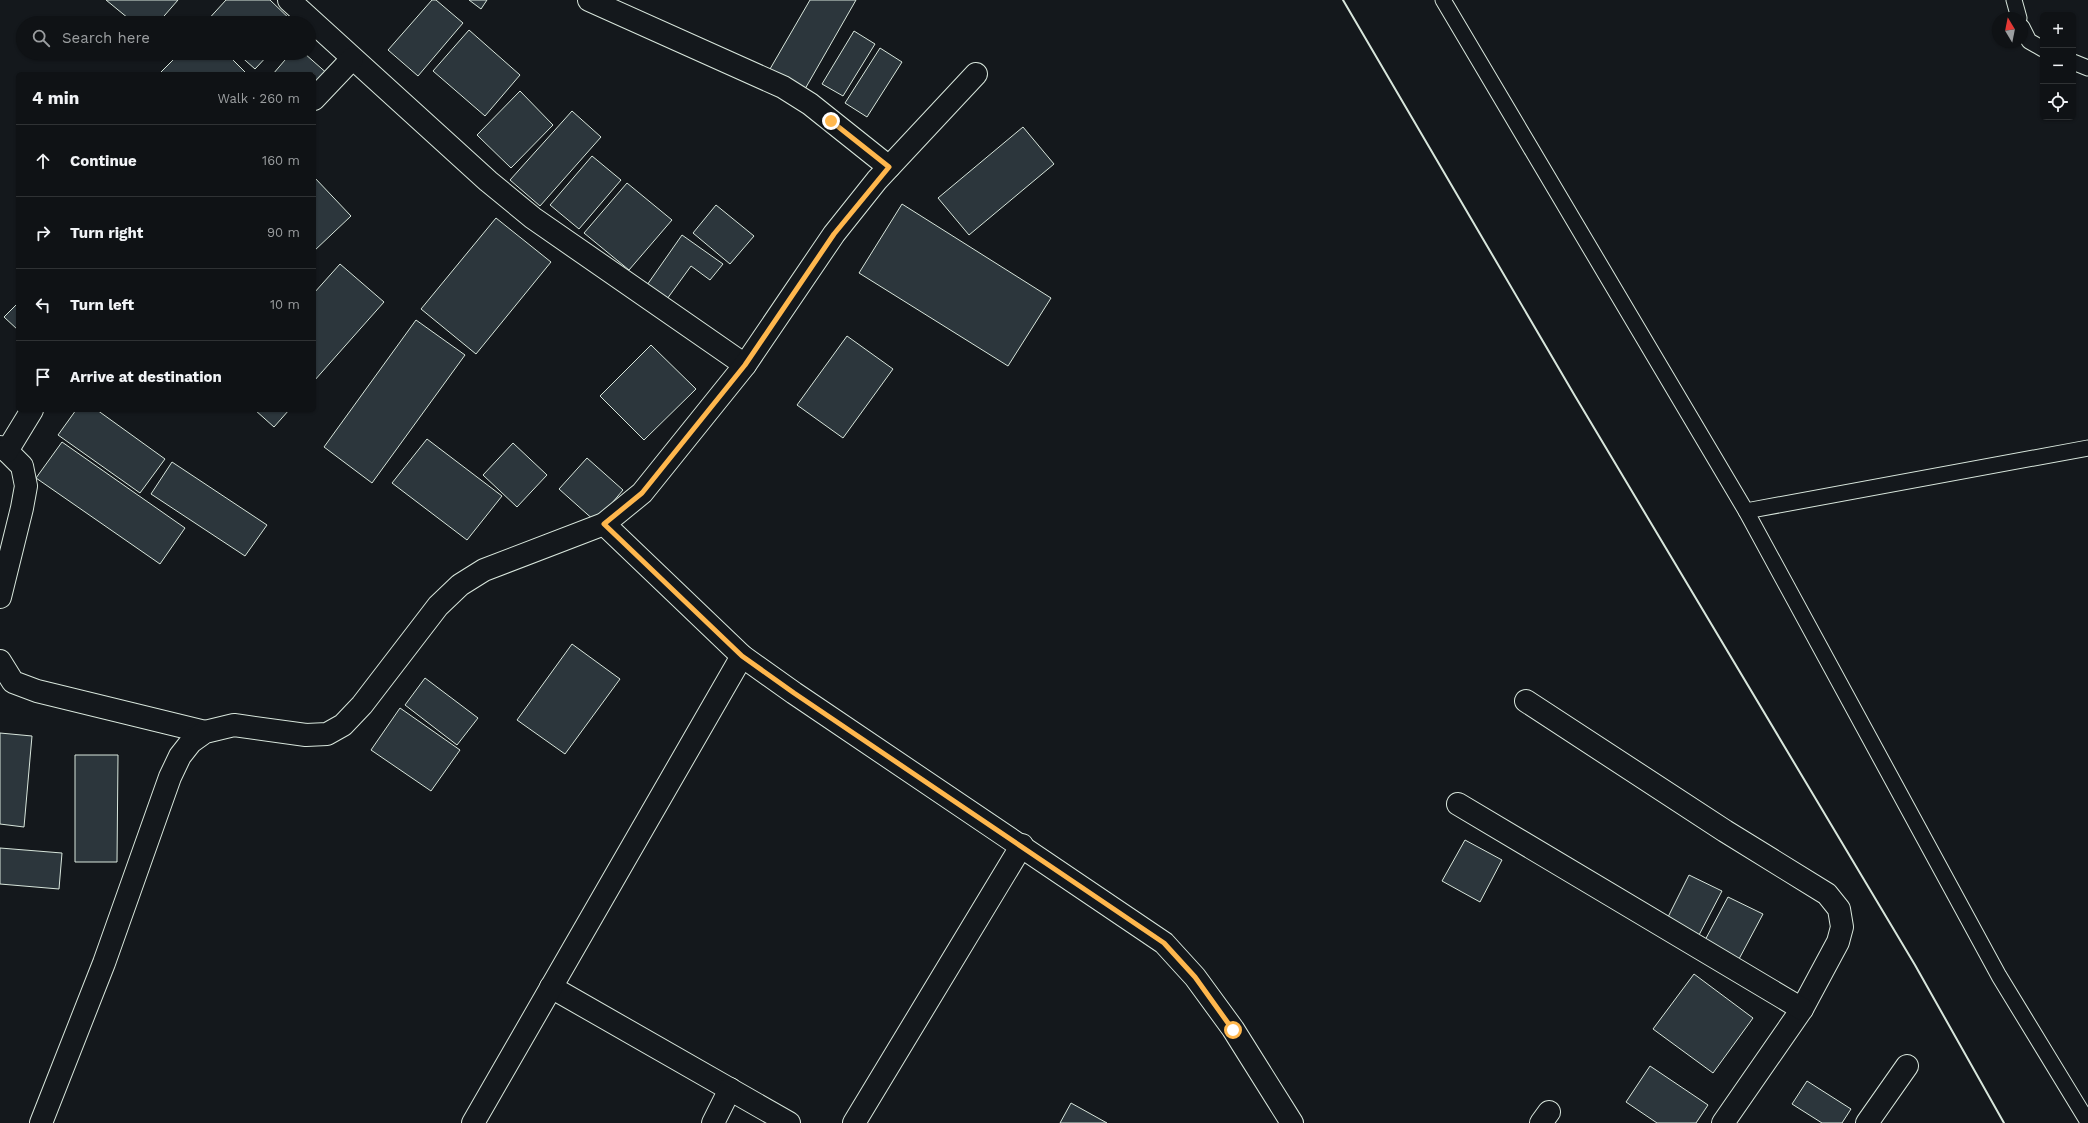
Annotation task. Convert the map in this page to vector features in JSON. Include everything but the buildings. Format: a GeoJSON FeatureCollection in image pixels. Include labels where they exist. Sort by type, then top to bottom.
{"type":"FeatureCollection","features":[{"type":"Feature","properties":{"kind":"street"},"geometry":{"type":"LineString","coordinates":[[289,0],[306,16]]}},
{"type":"Feature","properties":{"kind":"street"},"geometry":{"type":"LineString","coordinates":[[589,0],[783,87],[810,104],[889,167]]}},
{"type":"Feature","properties":{"kind":"street"},"geometry":{"type":"LineString","coordinates":[[316,25],[488,181],[533,218],[745,365]]}},
{"type":"Feature","properties":{"kind":"street"},"geometry":{"type":"LineString","coordinates":[[316,97],[352,59]]}},
{"type":"Feature","properties":{"kind":"street"},"geometry":{"type":"LineString","coordinates":[[41,1123],[104,963],[170,777],[180,756],[191,742],[206,732],[234,725],[306,735],[327,734],[343,725],[362,705],[438,606],[460,584],[484,570],[508,560],[604,524],[642,493],[745,365],[834,234],[889,167],[976,74]]}},
{"type":"Feature","properties":{"kind":"street"},"geometry":{"type":"LineString","coordinates":[[0,597],[26,486],[22,466],[3,449],[31,412]]}},
{"type":"Feature","properties":{"kind":"street"},"geometry":{"type":"LineString","coordinates":[[604,524],[742,656],[794,693],[1022,845],[1164,943],[1195,977],[1229,1024],[1292,1123]]}},
{"type":"Feature","properties":{"kind":"street"},"geometry":{"type":"LineString","coordinates":[[473,1123],[742,656]]}},
{"type":"Feature","properties":{"kind":"street"},"geometry":{"type":"LineString","coordinates":[[0,661],[13,682],[37,691],[206,732]]}},
{"type":"Feature","properties":{"kind":"street"},"geometry":{"type":"LineString","coordinates":[[1526,701],[1726,831],[1827,894],[1839,909],[1842,927],[1838,942],[1802,1009],[1723,1123]]}},
{"type":"Feature","properties":{"kind":"street"},"geometry":{"type":"LineString","coordinates":[[1458,804],[1802,1009]]}},
{"type":"Feature","properties":{"kind":"street"},"geometry":{"type":"LineString","coordinates":[[854,1123],[1022,845]]}},
{"type":"Feature","properties":{"kind":"street"},"geometry":{"type":"LineString","coordinates":[[551,987],[789,1123]]}},
{"type":"Feature","properties":{"kind":"street"},"geometry":{"type":"LineString","coordinates":[[1867,1123],[1907,1066]]}},
{"type":"Feature","properties":{"kind":"street"},"geometry":{"type":"LineString","coordinates":[[713,1123],[730,1089]]}},
{"type":"Feature","properties":{"kind":"lane"},"geometry":{"type":"LineString","coordinates":[[1444,0],[1746,511],[1999,976],[2088,1122]]}},
{"type":"Feature","properties":{"kind":"lane"},"geometry":{"type":"LineString","coordinates":[[2014,0],[2017,12]]}},
{"type":"Feature","properties":{"kind":"lane"},"geometry":{"type":"LineString","coordinates":[[2028,39],[2041,48]]}},
{"type":"Feature","properties":{"kind":"lane"},"geometry":{"type":"LineString","coordinates":[[2076,63],[2088,68]]}},
{"type":"Feature","properties":{"kind":"lane"},"geometry":{"type":"LineString","coordinates":[[1746,511],[2088,448]]}},
{"type":"Feature","properties":{"kind":"wall"},"geometry":{"type":"LineString","coordinates":[[1343,0],[1575,396],[1915,965],[2004,1123]]}},
{"type":"Feature","properties":{"kind":"route"},"geometry":{"type":"LineString","coordinates":[[831,121],[889,167],[834,234],[745,365],[642,493],[604,524],[742,656],[794,693],[1022,845],[1164,943],[1195,977],[1233,1030]]}}]}
